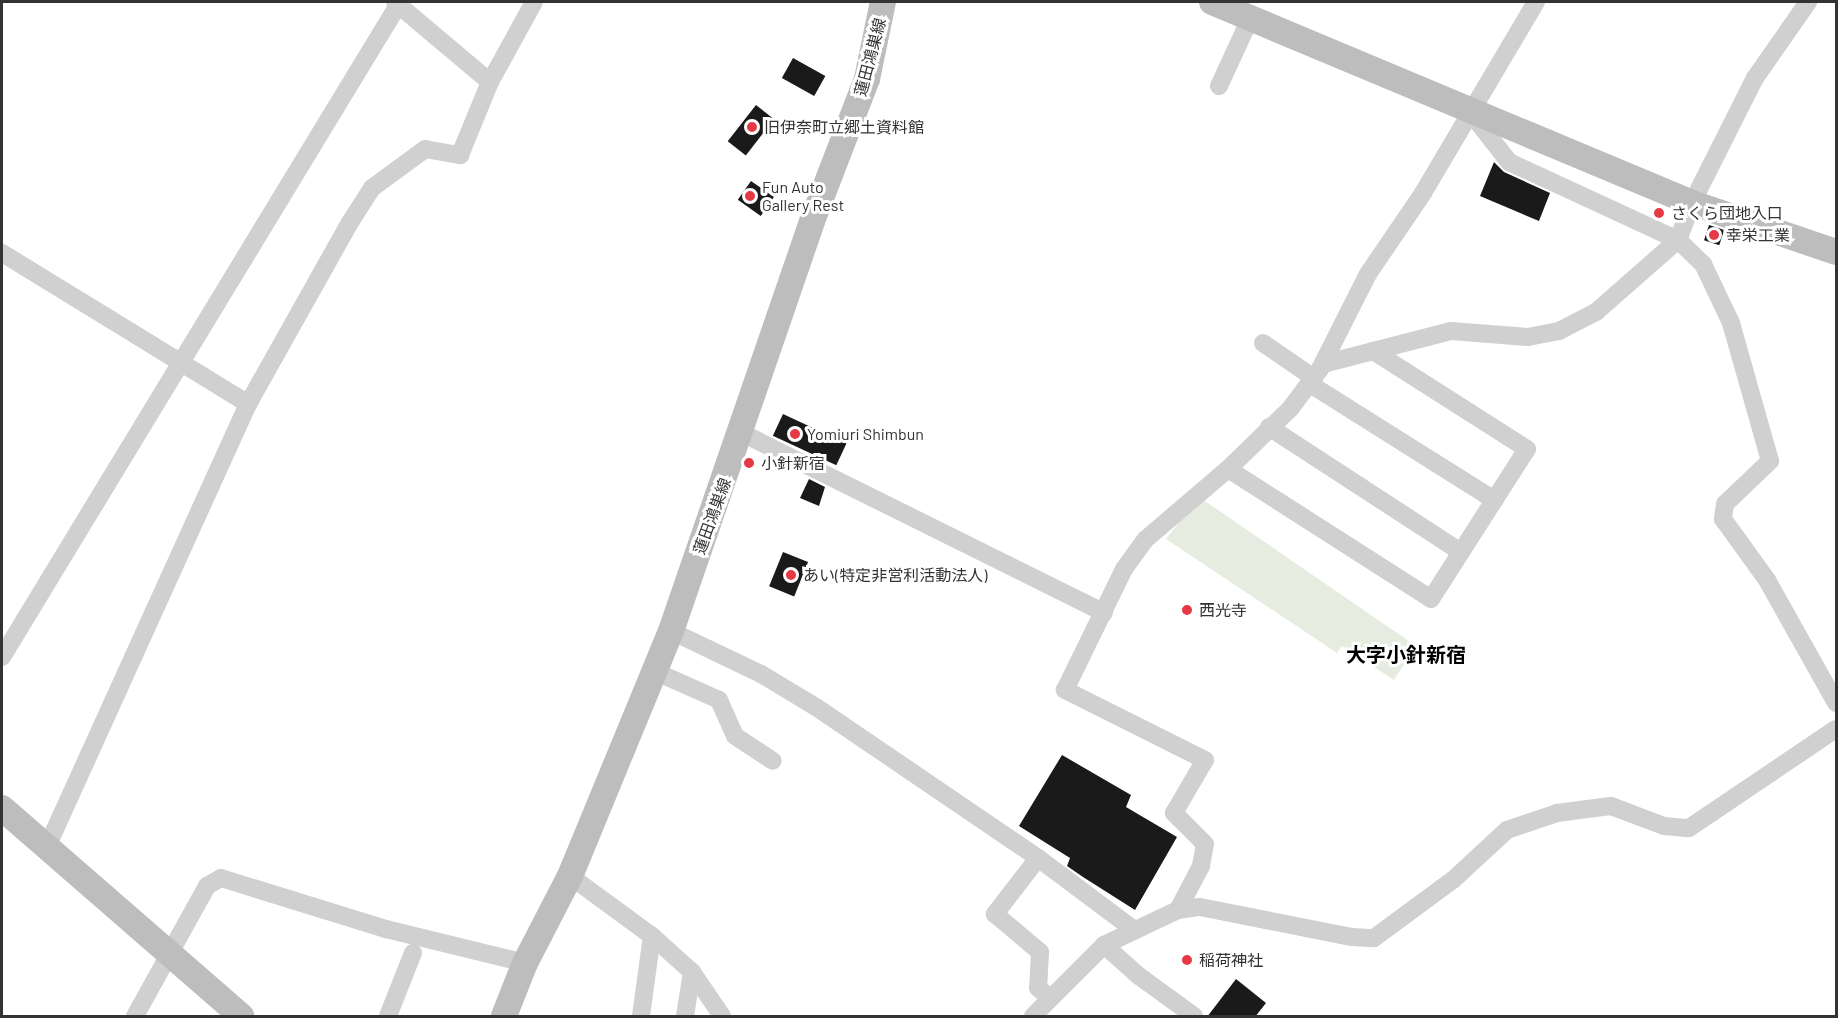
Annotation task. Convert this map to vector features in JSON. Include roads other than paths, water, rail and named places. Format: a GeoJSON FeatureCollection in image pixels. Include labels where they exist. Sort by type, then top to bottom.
{"type":"FeatureCollection","features":[{"type":"Feature","properties":{"kind":"main road","name":"蓮田鴻巣線"},"geometry":{"type":"LineString","coordinates":[[504,1017],[525,963],[570,876],[671,631],[742,433],[816,211],[867,79],[883,2]]}},
{"type":"Feature","properties":{"kind":"main road"},"geometry":{"type":"LineString","coordinates":[[1212,2],[1470,112],[1692,203],[1836,252]]}},
{"type":"Feature","properties":{"kind":"main road"},"geometry":{"type":"LineString","coordinates":[[2,808],[168,957],[241,1017]]}},
{"type":"Feature","properties":{"kind":"street"},"geometry":{"type":"LineString","coordinates":[[2,657],[398,2],[490,82]]}},
{"type":"Feature","properties":{"kind":"street"},"geometry":{"type":"LineString","coordinates":[[47,847],[248,404],[372,188],[425,149],[460,154],[490,82],[534,2]]}},
{"type":"Feature","properties":{"kind":"street"},"geometry":{"type":"LineString","coordinates":[[1178,910],[1201,866],[1205,844],[1174,813],[1205,759],[1065,690],[1124,569],[1146,539],[1228,469],[1316,375],[1368,273],[1423,193],[1536,2]]}},
{"type":"Feature","properties":{"kind":"street"},"geometry":{"type":"LineString","coordinates":[[1316,375],[1373,351],[1451,331],[1528,337],[1559,331],[1596,312],[1678,240],[1692,203],[1755,78],[1808,2]]}},
{"type":"Feature","properties":{"kind":"street"},"geometry":{"type":"LineString","coordinates":[[1219,86],[1250,19]]}},
{"type":"Feature","properties":{"kind":"street"},"geometry":{"type":"LineString","coordinates":[[1470,112],[1509,162],[1678,240],[1703,264],[1731,323],[1770,461],[1725,504],[1723,519],[1767,580],[1836,703]]}},
{"type":"Feature","properties":{"kind":"street"},"geometry":{"type":"LineString","coordinates":[[2,254],[248,404]]}},
{"type":"Feature","properties":{"kind":"street"},"geometry":{"type":"LineString","coordinates":[[1263,343],[1316,375],[1494,500]]}},
{"type":"Feature","properties":{"kind":"street"},"geometry":{"type":"LineString","coordinates":[[1228,469],[1431,599],[1527,449],[1373,351]]}},
{"type":"Feature","properties":{"kind":"street"},"geometry":{"type":"LineString","coordinates":[[1269,427],[1461,552]]}},
{"type":"Feature","properties":{"kind":"street"},"geometry":{"type":"LineString","coordinates":[[742,433],[1104,613]]}},
{"type":"Feature","properties":{"kind":"street"},"geometry":{"type":"LineString","coordinates":[[671,631],[761,674],[816,707],[1038,858],[1133,929]]}},
{"type":"Feature","properties":{"kind":"street"},"geometry":{"type":"LineString","coordinates":[[654,670],[719,700],[735,736],[773,760]]}},
{"type":"Feature","properties":{"kind":"street"},"geometry":{"type":"LineString","coordinates":[[1033,1017],[1104,945],[1133,929],[1178,910],[1200,907],[1352,937],[1374,938],[1454,879],[1507,830],[1557,813],[1611,806],[1664,826],[1689,828],[1836,729]]}},
{"type":"Feature","properties":{"kind":"street"},"geometry":{"type":"LineString","coordinates":[[1038,858],[995,914],[1040,952],[1038,988],[1051,999]]}},
{"type":"Feature","properties":{"kind":"street"},"geometry":{"type":"LineString","coordinates":[[570,876],[652,936],[692,972],[722,1017]]}},
{"type":"Feature","properties":{"kind":"street"},"geometry":{"type":"LineString","coordinates":[[135,1017],[207,886],[221,878],[386,929],[525,963]]}},
{"type":"Feature","properties":{"kind":"street"},"geometry":{"type":"LineString","coordinates":[[641,1017],[652,936]]}},
{"type":"Feature","properties":{"kind":"street"},"geometry":{"type":"LineString","coordinates":[[1104,945],[1139,976],[1194,1017]]}},
{"type":"Feature","properties":{"kind":"street"},"geometry":{"type":"LineString","coordinates":[[388,1017],[413,953]]}},
{"type":"Feature","properties":{"kind":"street"},"geometry":{"type":"LineString","coordinates":[[685,1017],[692,972]]}},
{"type":"Feature","properties":{"kind":"place","name":"旧伊奈町立郷土資料館"},"geometry":{"type":"Point","coordinates":[752,127]}},
{"type":"Feature","properties":{"kind":"place","name":"Fun Auto Gallery Rest"},"geometry":{"type":"Point","coordinates":[750,196]}},
{"type":"Feature","properties":{"kind":"place","name":"さくら団地入口"},"geometry":{"type":"Point","coordinates":[1659,213]}},
{"type":"Feature","properties":{"kind":"place","name":"幸栄工業"},"geometry":{"type":"Point","coordinates":[1714,235]}},
{"type":"Feature","properties":{"kind":"place","name":"Yomiuri Shimbun"},"geometry":{"type":"Point","coordinates":[795,434]}},
{"type":"Feature","properties":{"kind":"place","name":"小針新宿"},"geometry":{"type":"Point","coordinates":[749,463]}},
{"type":"Feature","properties":{"kind":"place","name":"あい(特定非営利活動法人)"},"geometry":{"type":"Point","coordinates":[791,575]}},
{"type":"Feature","properties":{"kind":"place","name":"西光寺"},"geometry":{"type":"Point","coordinates":[1187,610]}},
{"type":"Feature","properties":{"kind":"place","name":"稲荷神社"},"geometry":{"type":"Point","coordinates":[1187,960]}},
{"type":"Feature","properties":{"kind":"district","name":"大字小針新宿"},"geometry":{"type":"Point","coordinates":[1406,654]}}]}
